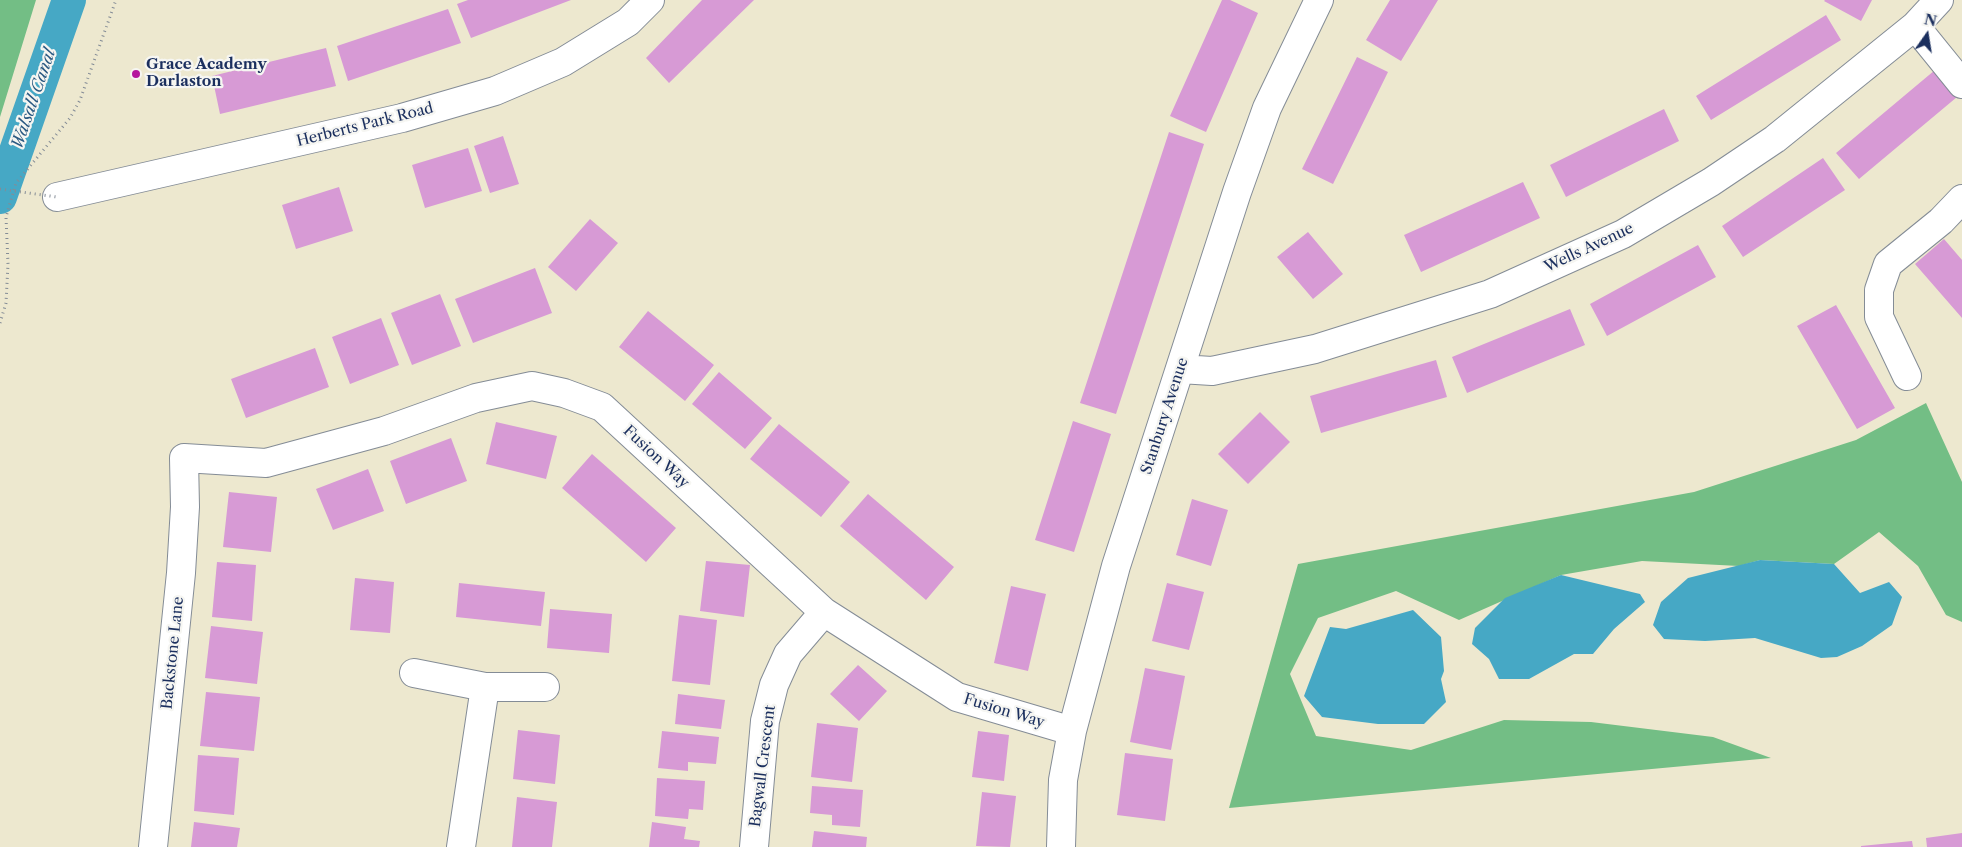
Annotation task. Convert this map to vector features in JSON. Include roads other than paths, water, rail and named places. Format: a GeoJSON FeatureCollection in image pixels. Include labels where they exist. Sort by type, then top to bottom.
{"type":"FeatureCollection","features":[{"type":"Feature","properties":{"kind":"street","name":"Herberts Park Road"},"geometry":{"type":"LineString","coordinates":[[57,197],[402,118],[495,91],[562,62],[628,22],[650,0]]}},
{"type":"Feature","properties":{"kind":"street","name":"Stanbury Avenue"},"geometry":{"type":"LineString","coordinates":[[1061,847],[1063,780],[1072,731],[1116,566],[1237,192],[1267,108],[1319,0]]}},
{"type":"Feature","properties":{"kind":"street","name":"Wells Avenue"},"geometry":{"type":"LineString","coordinates":[[1180,369],[1212,371],[1316,349],[1490,294],[1623,234],[1711,182],[1775,139],[1915,26],[1939,0]]}},
{"type":"Feature","properties":{"kind":"street"},"geometry":{"type":"LineString","coordinates":[[1915,26],[1962,84]]}},
{"type":"Feature","properties":{"kind":"street"},"geometry":{"type":"LineString","coordinates":[[1907,376],[1879,317],[1879,290],[1888,264],[1941,221],[1962,200]]}},
{"type":"Feature","properties":{"kind":"street","name":"Fusion Way"},"geometry":{"type":"LineString","coordinates":[[184,458],[266,463],[384,430],[476,398],[532,386],[564,393],[602,407],[824,612],[957,697],[1072,731]]}},
{"type":"Feature","properties":{"kind":"street","name":"Backstone Lane"},"geometry":{"type":"LineString","coordinates":[[154,847],[181,573],[185,507],[184,458]]}},
{"type":"Feature","properties":{"kind":"street","name":"Bagwall Crescent"},"geometry":{"type":"LineString","coordinates":[[754,847],[765,722],[774,685],[788,654],[824,612]]}},
{"type":"Feature","properties":{"kind":"street"},"geometry":{"type":"LineString","coordinates":[[414,673],[485,686],[545,687]]}},
{"type":"Feature","properties":{"kind":"street"},"geometry":{"type":"LineString","coordinates":[[461,847],[485,686]]}},
{"type":"Feature","properties":{"kind":"water"},"geometry":{"type":"Polygon","coordinates":[[[1760,560],[1834,564],[1860,593],[1889,582],[1902,597],[1892,625],[1862,646],[1837,657],[1821,658],[1755,638],[1705,641],[1664,639],[1653,625],[1661,602],[1688,578],[1760,560]]]}},
{"type":"Feature","properties":{"kind":"water"},"geometry":{"type":"Polygon","coordinates":[[[1561,575],[1640,594],[1645,602],[1614,629],[1593,654],[1574,654],[1529,679],[1499,679],[1489,659],[1472,644],[1475,628],[1505,598],[1561,575]]]}},
{"type":"Feature","properties":{"kind":"water"},"geometry":{"type":"Polygon","coordinates":[[[1413,610],[1441,637],[1444,671],[1441,679],[1446,702],[1424,724],[1378,724],[1322,717],[1304,696],[1330,627],[1346,629],[1413,610]]]}},
{"type":"Feature","properties":{"kind":"waterway","name":"Walsall Canal"},"geometry":{"type":"LineString","coordinates":[[0,197],[69,0]]}},
{"type":"Feature","properties":{"kind":"place","name":"Grace Academy Darlaston"},"geometry":{"type":"Point","coordinates":[136,74]}}]}
